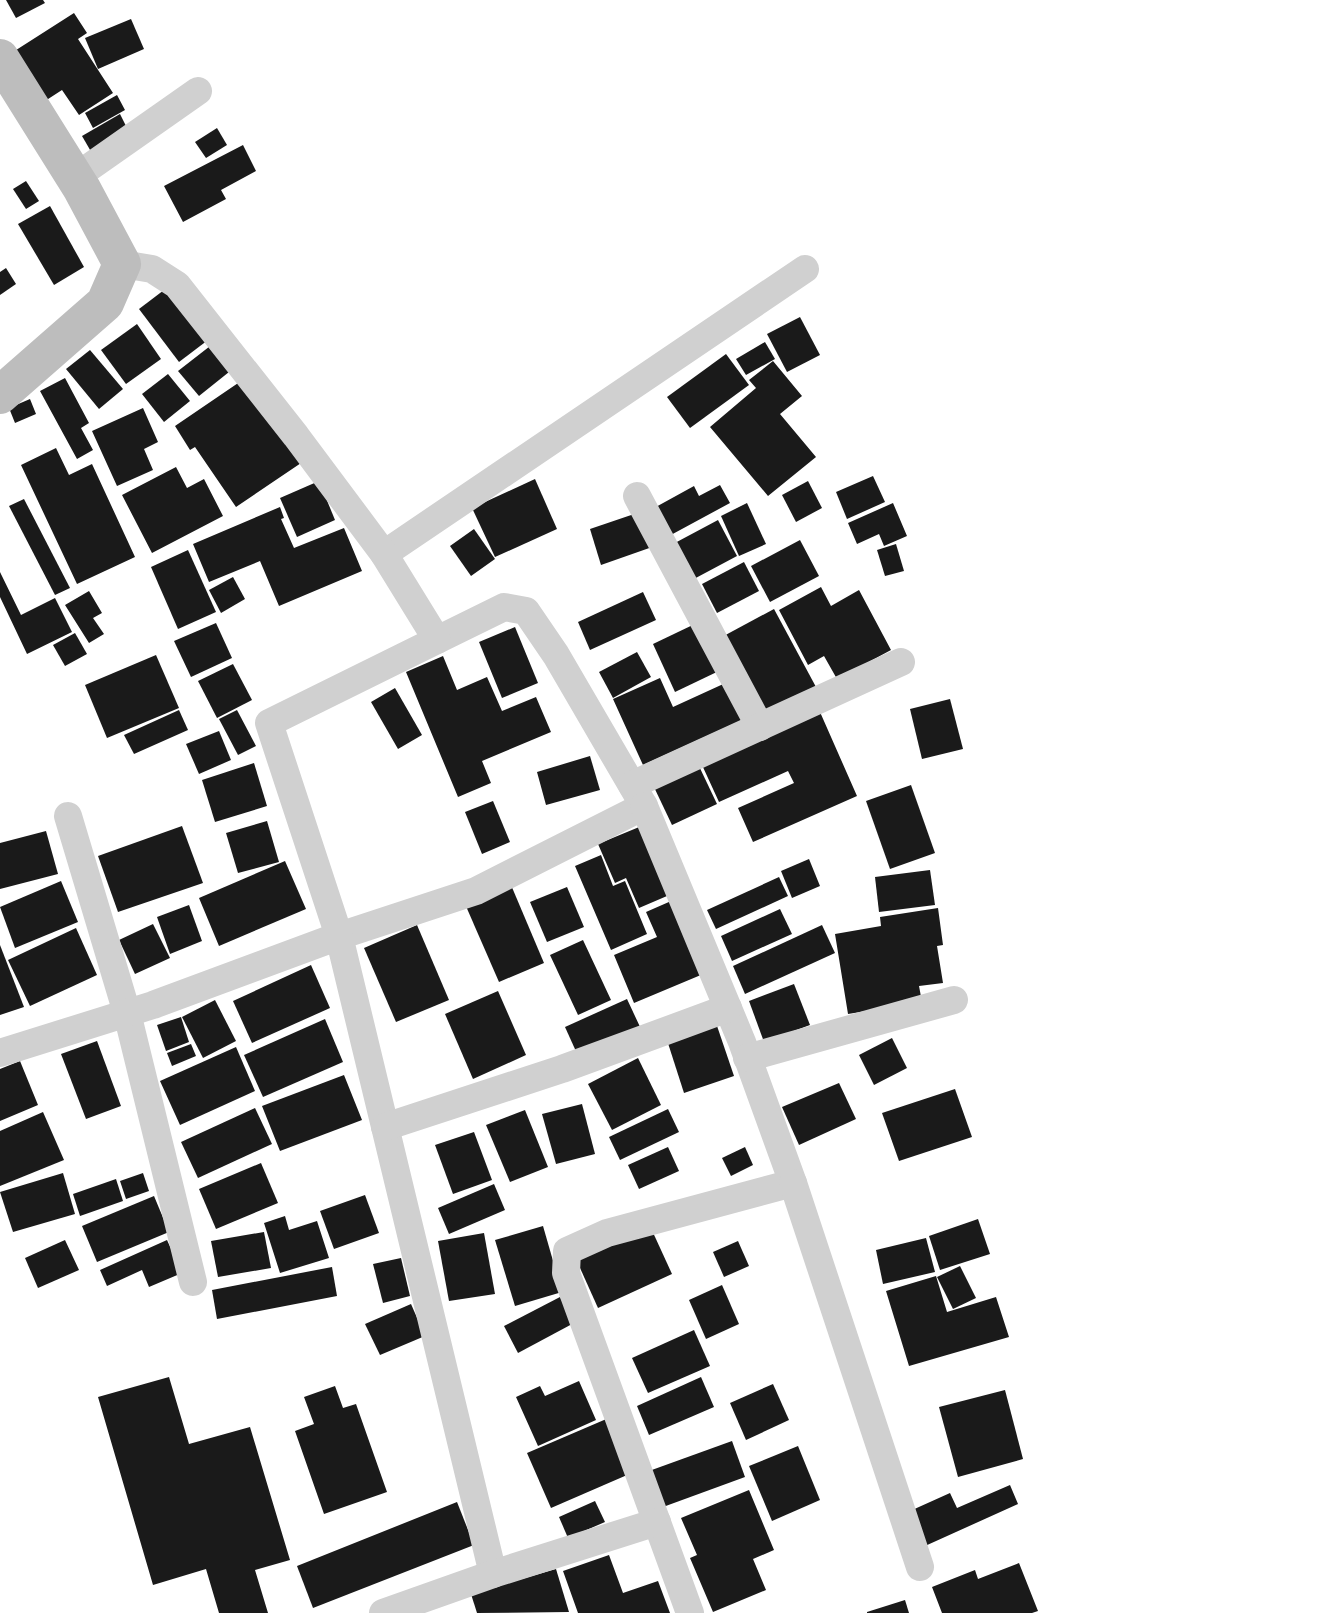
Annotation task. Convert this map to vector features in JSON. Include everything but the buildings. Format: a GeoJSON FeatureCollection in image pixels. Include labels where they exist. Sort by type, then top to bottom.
{"type":"FeatureCollection","features":[{"type":"Feature","properties":{"kind":"main road"},"geometry":{"type":"LineString","coordinates":[[0,58],[74,178],[122,264],[105,303],[0,395]]}},
{"type":"Feature","properties":{"kind":"street"},"geometry":{"type":"LineString","coordinates":[[74,178],[198,90]]}},
{"type":"Feature","properties":{"kind":"street"},"geometry":{"type":"LineString","coordinates":[[122,264],[152,269],[177,285],[296,436],[384,554],[437,640]]}},
{"type":"Feature","properties":{"kind":"street"},"geometry":{"type":"LineString","coordinates":[[384,554],[805,269]]}},
{"type":"Feature","properties":{"kind":"street"},"geometry":{"type":"LineString","coordinates":[[637,496],[760,727]]}},
{"type":"Feature","properties":{"kind":"street"},"geometry":{"type":"LineString","coordinates":[[493,1574],[339,936],[269,723],[504,607],[526,611],[556,655],[638,795],[728,1008],[793,1183],[920,1567]]}},
{"type":"Feature","properties":{"kind":"street"},"geometry":{"type":"LineString","coordinates":[[0,1053],[127,1013],[339,936],[476,891],[638,795],[760,727],[901,662]]}},
{"type":"Feature","properties":{"kind":"street"},"geometry":{"type":"LineString","coordinates":[[68,816],[127,1013],[192,1282]]}},
{"type":"Feature","properties":{"kind":"street"},"geometry":{"type":"LineString","coordinates":[[747,1058],[954,1000]]}},
{"type":"Feature","properties":{"kind":"street"},"geometry":{"type":"LineString","coordinates":[[385,1127],[562,1069],[728,1008]]}},
{"type":"Feature","properties":{"kind":"street"},"geometry":{"type":"LineString","coordinates":[[690,1613],[566,1272],[568,1251],[607,1233],[793,1183]]}},
{"type":"Feature","properties":{"kind":"street"},"geometry":{"type":"LineString","coordinates":[[383,1613],[493,1574],[657,1522]]}}]}
